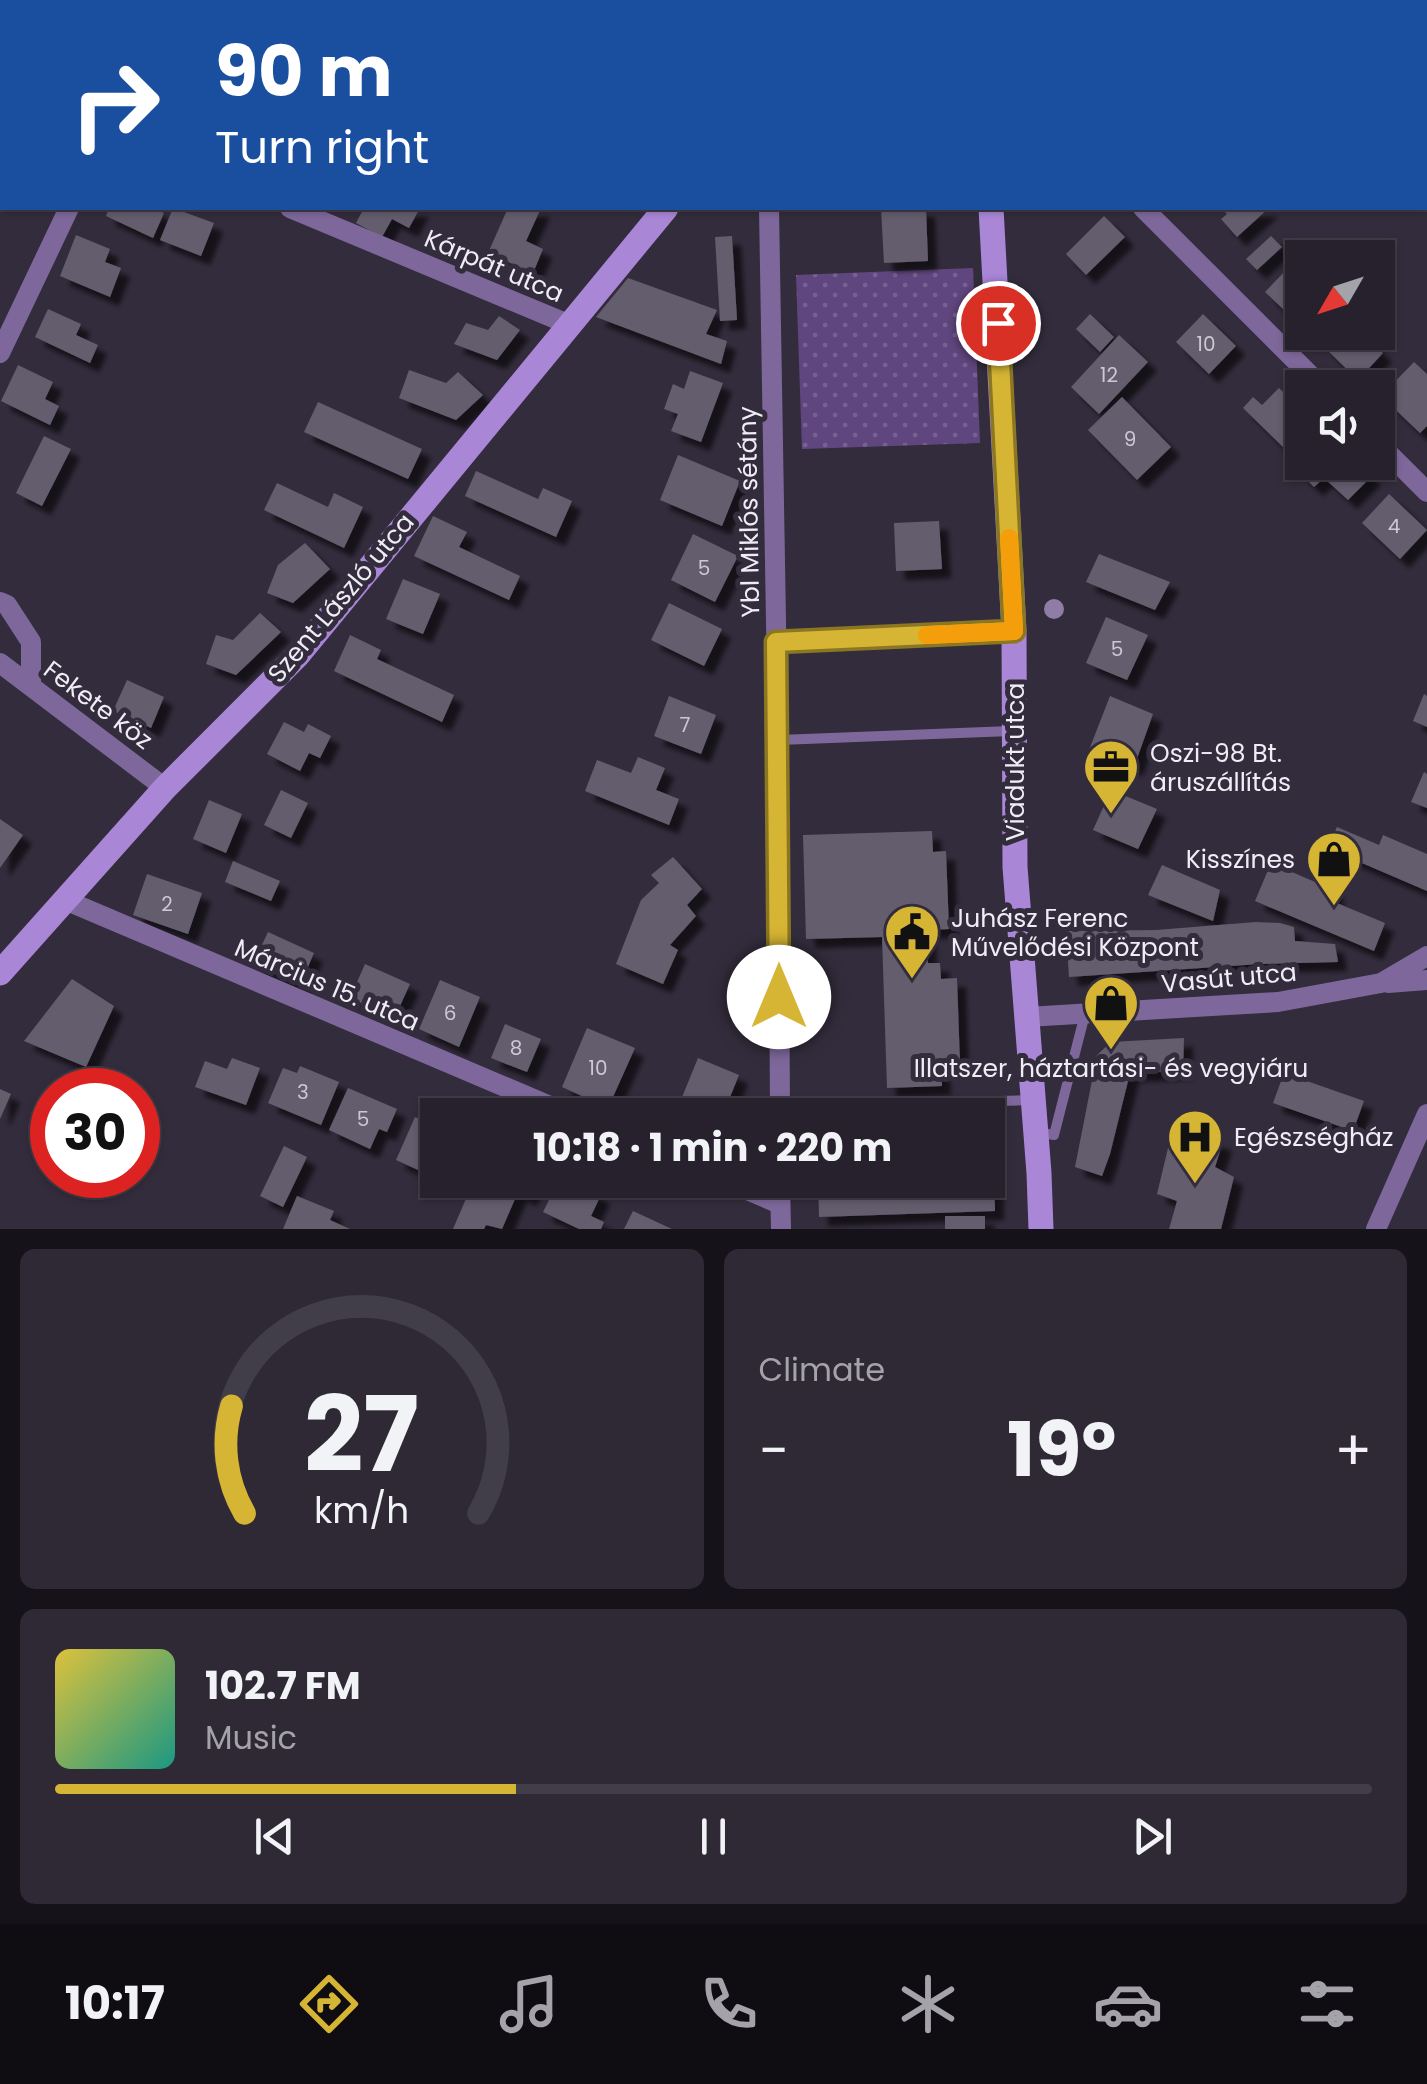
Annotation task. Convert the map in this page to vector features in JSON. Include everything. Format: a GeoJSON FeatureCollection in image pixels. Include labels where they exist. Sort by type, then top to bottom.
{"type":"FeatureCollection","features":[{"type":"Feature","properties":{"kind":"street"},"geometry":{"type":"LineString","coordinates":[[0,353],[68,210]]}},
{"type":"Feature","properties":{"kind":"street","name":"Kárpát utca"},"geometry":{"type":"LineString","coordinates":[[295,210],[568,324]]}},
{"type":"Feature","properties":{"kind":"street","name":"Szent László utca"},"geometry":{"type":"LineString","coordinates":[[0,974],[165,788],[297,656],[664,210]]}},
{"type":"Feature","properties":{"kind":"street","name":"Ybl Miklós sétány"},"geometry":{"type":"LineString","coordinates":[[769,210],[780,1098]]}},
{"type":"Feature","properties":{"kind":"street","name":"Viadukt utca"},"geometry":{"type":"LineString","coordinates":[[991,210],[1014,631],[1016,867],[1041,1229]]}},
{"type":"Feature","properties":{"kind":"street"},"geometry":{"type":"LineString","coordinates":[[1145,210],[1304,370]]}},
{"type":"Feature","properties":{"kind":"street"},"geometry":{"type":"LineString","coordinates":[[1395,459],[1427,492]]}},
{"type":"Feature","properties":{"kind":"street"},"geometry":{"type":"LineString","coordinates":[[0,602],[7,604],[31,642],[32,686]]}},
{"type":"Feature","properties":{"kind":"street","name":"Fekete köz"},"geometry":{"type":"LineString","coordinates":[[0,663],[165,788]]}},
{"type":"Feature","properties":{"kind":"street","name":"Március 15. utca"},"geometry":{"type":"LineString","coordinates":[[65,900],[531,1098]]}},
{"type":"Feature","properties":{"kind":"street","name":"Vasút utca"},"geometry":{"type":"LineString","coordinates":[[1027,1017],[1278,1002],[1380,983],[1427,956]]}},
{"type":"Feature","properties":{"kind":"street"},"geometry":{"type":"LineString","coordinates":[[1380,983],[1427,980]]}},
{"type":"Feature","properties":{"kind":"street"},"geometry":{"type":"LineString","coordinates":[[1376,1229],[1427,1114]]}},
{"type":"Feature","properties":{"kind":"street"},"geometry":{"type":"LineString","coordinates":[[766,1198],[780,1204]]}},
{"type":"Feature","properties":{"kind":"street"},"geometry":{"type":"LineString","coordinates":[[780,1198],[781,1229]]}},
{"type":"Feature","properties":{"kind":"lane"},"geometry":{"type":"LineString","coordinates":[[776,642],[1014,631]]}},
{"type":"Feature","properties":{"kind":"lane"},"geometry":{"type":"LineString","coordinates":[[778,740],[1015,731]]}},
{"type":"Feature","properties":{"kind":"lane"},"geometry":{"type":"LineString","coordinates":[[1036,1131],[1054,1135],[1085,1014]]}},
{"type":"Feature","properties":{"kind":"lane"},"geometry":{"type":"LineString","coordinates":[[1005,1101],[1033,1100]]}},
{"type":"Feature","properties":{"kind":"shaded area"},"geometry":{"type":"Polygon","coordinates":[[[973,268],[980,443],[802,449],[796,275],[973,268]]]}},
{"type":"Feature","properties":{"kind":"building"},"geometry":{"type":"Polygon","coordinates":[[[108,210],[164,213],[153,238],[106,216],[108,210]]]}},
{"type":"Feature","properties":{"kind":"building"},"geometry":{"type":"Polygon","coordinates":[[[172,210],[214,223],[201,256],[160,240],[172,210]]]}},
{"type":"Feature","properties":{"kind":"building"},"geometry":{"type":"Polygon","coordinates":[[[363,210],[419,210],[409,228],[392,219],[382,237],[356,223],[363,210]]]}},
{"type":"Feature","properties":{"kind":"building"},"geometry":{"type":"Polygon","coordinates":[[[507,210],[540,210],[526,241],[543,249],[533,273],[488,253],[507,210]]]}},
{"type":"Feature","properties":{"kind":"building"},"geometry":{"type":"Polygon","coordinates":[[[881,210],[926,210],[928,261],[884,263],[881,210]]]}},
{"type":"Feature","properties":{"kind":"building"},"geometry":{"type":"Polygon","coordinates":[[[1223,210],[1267,210],[1237,237],[1221,219],[1227,214],[1223,210]]]}},
{"type":"Feature","properties":{"kind":"building"},"geometry":{"type":"Polygon","coordinates":[[[1104,216],[1125,237],[1086,275],[1066,254],[1104,216]]]}},
{"type":"Feature","properties":{"kind":"building"},"geometry":{"type":"Polygon","coordinates":[[[76,235],[110,249],[105,262],[121,268],[110,297],[60,276],[76,235]]]}},
{"type":"Feature","properties":{"kind":"building"},"geometry":{"type":"Polygon","coordinates":[[[732,236],[737,320],[720,321],[715,237],[732,236]]]}},
{"type":"Feature","properties":{"kind":"building"},"geometry":{"type":"Polygon","coordinates":[[[1271,236],[1282,247],[1257,270],[1246,259],[1271,236]]]}},
{"type":"Feature","properties":{"kind":"building"},"geometry":{"type":"Polygon","coordinates":[[[1285,271],[1285,311],[1265,292],[1285,271]]]}},
{"type":"Feature","properties":{"kind":"building"},"geometry":{"type":"Polygon","coordinates":[[[628,278],[717,310],[706,334],[727,341],[721,364],[596,317],[628,278]]]}},
{"type":"Feature","properties":{"kind":"building"},"geometry":{"type":"Polygon","coordinates":[[[48,309],[81,324],[76,335],[98,345],[90,363],[35,337],[48,309]]]}},
{"type":"Feature","properties":{"kind":"building"},"geometry":{"type":"Polygon","coordinates":[[[1090,314],[1114,337],[1100,352],[1076,329],[1090,314]]]}},
{"type":"Feature","properties":{"kind":"building"},"geometry":{"type":"Polygon","coordinates":[[[1203,314],[1236,346],[1209,374],[1176,342],[1203,314]]]}},
{"type":"Feature","properties":{"kind":"building"},"geometry":{"type":"Polygon","coordinates":[[[499,316],[520,330],[497,360],[454,344],[466,323],[488,330],[499,316]]]}},
{"type":"Feature","properties":{"kind":"building"},"geometry":{"type":"Polygon","coordinates":[[[1119,335],[1148,362],[1099,414],[1071,387],[1119,335]]]}},
{"type":"Feature","properties":{"kind":"building"},"geometry":{"type":"Polygon","coordinates":[[[1327,350],[1383,353],[1367,370],[1348,370],[1327,350]]]}},
{"type":"Feature","properties":{"kind":"building"},"geometry":{"type":"Polygon","coordinates":[[[1414,362],[1427,374],[1427,426],[1420,433],[1395,409],[1395,382],[1414,362]]]}},
{"type":"Feature","properties":{"kind":"building"},"geometry":{"type":"Polygon","coordinates":[[[18,365],[53,382],[45,399],[59,406],[50,425],[1,401],[18,365]]]}},
{"type":"Feature","properties":{"kind":"building"},"geometry":{"type":"Polygon","coordinates":[[[409,370],[446,383],[458,372],[483,395],[456,420],[399,398],[409,370]]]}},
{"type":"Feature","properties":{"kind":"building"},"geometry":{"type":"Polygon","coordinates":[[[690,371],[723,383],[701,442],[671,431],[678,414],[664,409],[673,384],[684,389],[690,371]]]}},
{"type":"Feature","properties":{"kind":"building"},"geometry":{"type":"Polygon","coordinates":[[[1279,388],[1285,394],[1284,448],[1243,408],[1253,397],[1262,405],[1279,388]]]}},
{"type":"Feature","properties":{"kind":"building"},"geometry":{"type":"Polygon","coordinates":[[[1122,397],[1171,447],[1137,480],[1088,430],[1122,397]]]}},
{"type":"Feature","properties":{"kind":"building"},"geometry":{"type":"Polygon","coordinates":[[[318,402],[422,449],[408,479],[304,432],[318,402]]]}},
{"type":"Feature","properties":{"kind":"building"},"geometry":{"type":"Polygon","coordinates":[[[44,436],[71,449],[42,506],[16,493],[44,436]]]}},
{"type":"Feature","properties":{"kind":"building"},"geometry":{"type":"Polygon","coordinates":[[[678,455],[740,481],[722,526],[660,500],[678,455]]]}},
{"type":"Feature","properties":{"kind":"building"},"geometry":{"type":"Polygon","coordinates":[[[476,471],[538,499],[543,488],[572,501],[556,537],[465,496],[476,471]]]}},
{"type":"Feature","properties":{"kind":"building"},"geometry":{"type":"Polygon","coordinates":[[[1326,480],[1368,480],[1348,500],[1326,480]]]}},
{"type":"Feature","properties":{"kind":"building"},"geometry":{"type":"Polygon","coordinates":[[[277,483],[328,507],[334,493],[363,507],[344,548],[264,510],[277,483]]]}},
{"type":"Feature","properties":{"kind":"building"},"geometry":{"type":"Polygon","coordinates":[[[1389,494],[1427,530],[1400,559],[1362,523],[1389,494]]]}},
{"type":"Feature","properties":{"kind":"building"},"geometry":{"type":"Polygon","coordinates":[[[433,516],[467,532],[459,547],[520,576],[509,600],[414,556],[433,516]]]}},
{"type":"Feature","properties":{"kind":"building"},"geometry":{"type":"Polygon","coordinates":[[[939,521],[942,569],[896,571],[894,523],[939,521]]]}},
{"type":"Feature","properties":{"kind":"building"},"geometry":{"type":"Polygon","coordinates":[[[693,534],[738,556],[715,602],[671,580],[693,534]]]}},
{"type":"Feature","properties":{"kind":"building"},"geometry":{"type":"Polygon","coordinates":[[[305,543],[330,569],[293,603],[267,593],[278,565],[305,543]]]}},
{"type":"Feature","properties":{"kind":"building"},"geometry":{"type":"Polygon","coordinates":[[[1099,554],[1170,582],[1155,610],[1086,582],[1099,554]]]}},
{"type":"Feature","properties":{"kind":"building"},"geometry":{"type":"Polygon","coordinates":[[[403,579],[440,594],[423,634],[386,619],[403,579]]]}},
{"type":"Feature","properties":{"kind":"building"},"geometry":{"type":"Polygon","coordinates":[[[669,603],[722,629],[704,666],[651,640],[669,603]]]}},
{"type":"Feature","properties":{"kind":"building"},"geometry":{"type":"Polygon","coordinates":[[[260,613],[281,632],[236,675],[206,664],[216,635],[233,640],[260,613]]]}},
{"type":"Feature","properties":{"kind":"building"},"geometry":{"type":"Polygon","coordinates":[[[1106,617],[1148,635],[1127,680],[1086,663],[1106,617]]]}},
{"type":"Feature","properties":{"kind":"building"},"geometry":{"type":"Polygon","coordinates":[[[350,635],[381,650],[377,659],[454,695],[442,722],[334,671],[350,635]]]}},
{"type":"Feature","properties":{"kind":"building"},"geometry":{"type":"Polygon","coordinates":[[[127,680],[164,697],[151,728],[113,711],[127,680]]]}},
{"type":"Feature","properties":{"kind":"building"},"geometry":{"type":"Polygon","coordinates":[[[1424,694],[1427,696],[1427,727],[1413,721],[1424,694]]]}},
{"type":"Feature","properties":{"kind":"building"},"geometry":{"type":"Polygon","coordinates":[[[669,696],[716,715],[701,754],[654,736],[669,696]]]}},
{"type":"Feature","properties":{"kind":"building"},"geometry":{"type":"Polygon","coordinates":[[[1110,696],[1153,714],[1134,767],[1089,750],[1110,696]]]}},
{"type":"Feature","properties":{"kind":"building"},"geometry":{"type":"Polygon","coordinates":[[[284,722],[304,732],[308,724],[331,736],[320,758],[309,753],[300,771],[267,754],[284,722]]]}},
{"type":"Feature","properties":{"kind":"building"},"geometry":{"type":"Polygon","coordinates":[[[638,757],[665,768],[656,790],[679,799],[669,825],[585,791],[597,760],[631,773],[638,757]]]}},
{"type":"Feature","properties":{"kind":"building"},"geometry":{"type":"Polygon","coordinates":[[[1424,772],[1427,774],[1427,808],[1411,802],[1424,772]]]}},
{"type":"Feature","properties":{"kind":"building"},"geometry":{"type":"Polygon","coordinates":[[[281,790],[308,803],[291,838],[264,825],[281,790]]]}},
{"type":"Feature","properties":{"kind":"building"},"geometry":{"type":"Polygon","coordinates":[[[1111,790],[1157,809],[1138,849],[1093,830],[1111,790]]]}},
{"type":"Feature","properties":{"kind":"building"},"geometry":{"type":"Polygon","coordinates":[[[209,800],[242,814],[226,853],[193,839],[209,800]]]}},
{"type":"Feature","properties":{"kind":"building"},"geometry":{"type":"Polygon","coordinates":[[[0,819],[23,835],[0,868],[0,819]]]}},
{"type":"Feature","properties":{"kind":"building"},"geometry":{"type":"Polygon","coordinates":[[[1337,827],[1379,845],[1383,835],[1427,854],[1427,891],[1327,848],[1337,827]]]}},
{"type":"Feature","properties":{"kind":"building"},"geometry":{"type":"Polygon","coordinates":[[[932,831],[933,852],[946,851],[949,929],[927,930],[928,963],[940,963],[941,979],[957,978],[960,1064],[941,1065],[942,1086],[887,1088],[882,937],[806,939],[803,835],[932,831]]]}},
{"type":"Feature","properties":{"kind":"building"},"geometry":{"type":"Polygon","coordinates":[[[673,857],[702,889],[687,905],[696,916],[670,945],[678,950],[663,984],[616,964],[641,900],[659,883],[651,875],[673,857]]]}},
{"type":"Feature","properties":{"kind":"building"},"geometry":{"type":"Polygon","coordinates":[[[233,861],[280,881],[271,901],[225,882],[233,861]]]}},
{"type":"Feature","properties":{"kind":"building"},"geometry":{"type":"Polygon","coordinates":[[[1271,863],[1336,891],[1332,901],[1385,923],[1374,951],[1255,901],[1271,863]]]}},
{"type":"Feature","properties":{"kind":"building"},"geometry":{"type":"Polygon","coordinates":[[[1162,865],[1220,890],[1213,921],[1148,895],[1162,865]]]}},
{"type":"Feature","properties":{"kind":"building"},"geometry":{"type":"Polygon","coordinates":[[[147,874],[202,893],[188,934],[133,915],[147,874]]]}},
{"type":"Feature","properties":{"kind":"building"},"geometry":{"type":"Polygon","coordinates":[[[1256,922],[1294,927],[1295,941],[1335,944],[1338,962],[1069,977],[1066,931],[1156,930],[1256,922]]]}},
{"type":"Feature","properties":{"kind":"building"},"geometry":{"type":"Polygon","coordinates":[[[268,932],[314,953],[300,985],[253,964],[268,932]]]}},
{"type":"Feature","properties":{"kind":"building"},"geometry":{"type":"Polygon","coordinates":[[[365,964],[410,984],[394,1019],[350,998],[365,964]]]}},
{"type":"Feature","properties":{"kind":"building"},"geometry":{"type":"Polygon","coordinates":[[[72,979],[114,1006],[86,1067],[24,1041],[72,979]]]}},
{"type":"Feature","properties":{"kind":"building"},"geometry":{"type":"Polygon","coordinates":[[[440,980],[480,997],[459,1047],[419,1029],[440,980]]]}},
{"type":"Feature","properties":{"kind":"building"},"geometry":{"type":"Polygon","coordinates":[[[505,1024],[541,1039],[527,1072],[491,1058],[505,1024]]]}},
{"type":"Feature","properties":{"kind":"building"},"geometry":{"type":"Polygon","coordinates":[[[587,1028],[635,1048],[612,1098],[586,1098],[562,1087],[587,1028]]]}},
{"type":"Feature","properties":{"kind":"building"},"geometry":{"type":"Polygon","coordinates":[[[1184,1038],[1183,1071],[1130,1073],[1102,1176],[1075,1167],[1097,1055],[1111,1042],[1184,1038]]]}},
{"type":"Feature","properties":{"kind":"building"},"geometry":{"type":"Polygon","coordinates":[[[232,1058],[260,1068],[246,1105],[195,1087],[205,1061],[227,1069],[232,1058]]]}},
{"type":"Feature","properties":{"kind":"building"},"geometry":{"type":"Polygon","coordinates":[[[698,1058],[739,1075],[730,1098],[682,1098],[698,1058]]]}},
{"type":"Feature","properties":{"kind":"building"},"geometry":{"type":"Polygon","coordinates":[[[300,1066],[339,1082],[321,1125],[268,1103],[283,1068],[297,1073],[300,1066]]]}},
{"type":"Feature","properties":{"kind":"building"},"geometry":{"type":"Polygon","coordinates":[[[1284,1073],[1364,1101],[1353,1131],[1273,1103],[1284,1073]]]}},
{"type":"Feature","properties":{"kind":"building"},"geometry":{"type":"Polygon","coordinates":[[[348,1088],[397,1109],[387,1132],[379,1129],[370,1149],[329,1130],[348,1088]]]}},
{"type":"Feature","properties":{"kind":"building"},"geometry":{"type":"Polygon","coordinates":[[[0,1089],[11,1094],[0,1119],[0,1089]]]}},
{"type":"Feature","properties":{"kind":"building"},"geometry":{"type":"Polygon","coordinates":[[[415,1117],[420,1119],[420,1171],[396,1160],[415,1117]]]}},
{"type":"Feature","properties":{"kind":"building","name":"Egészségház"},"geometry":{"type":"Polygon","coordinates":[[[1197,1134],[1223,1142],[1215,1167],[1234,1177],[1221,1229],[1169,1229],[1177,1201],[1157,1194],[1169,1144],[1189,1149],[1197,1134]]]}},
{"type":"Feature","properties":{"kind":"building"},"geometry":{"type":"Polygon","coordinates":[[[284,1146],[307,1157],[283,1207],[260,1196],[284,1146]]]}},
{"type":"Feature","properties":{"kind":"building"},"geometry":{"type":"Polygon","coordinates":[[[297,1196],[334,1211],[330,1220],[350,1229],[283,1229],[297,1196]]]}},
{"type":"Feature","properties":{"kind":"building"},"geometry":{"type":"Polygon","coordinates":[[[466,1198],[515,1198],[502,1229],[486,1225],[484,1229],[453,1229],[466,1198]]]}},
{"type":"Feature","properties":{"kind":"building"},"geometry":{"type":"Polygon","coordinates":[[[550,1198],[600,1198],[591,1216],[604,1222],[601,1229],[579,1229],[543,1212],[550,1198]]]}},
{"type":"Feature","properties":{"kind":"building"},"geometry":{"type":"Polygon","coordinates":[[[818,1198],[995,1198],[995,1211],[819,1217],[818,1198]]]}},
{"type":"Feature","properties":{"kind":"building"},"geometry":{"type":"Polygon","coordinates":[[[633,1211],[672,1229],[624,1229],[633,1211]]]}},
{"type":"Feature","properties":{"kind":"building"},"geometry":{"type":"Polygon","coordinates":[[[945,1216],[985,1216],[985,1229],[945,1229],[945,1216]]]}},
{"type":"Feature","properties":{"kind":"slow traffic"},"geometry":{"type":"LineString","coordinates":[[927,635],[1014,631],[1009,538]]}},
{"type":"Feature","properties":{"kind":"place","name":"Oszi-98 Bt. áruszállítás"},"geometry":{"type":"Point","coordinates":[1111,816]}},
{"type":"Feature","properties":{"kind":"place","name":"Kisszínes"},"geometry":{"type":"Point","coordinates":[1334,908]}},
{"type":"Feature","properties":{"kind":"place","name":"Juhász Ferenc Művelődési Központ"},"geometry":{"type":"Point","coordinates":[912,981]}},
{"type":"Feature","properties":{"kind":"place","name":"Illatszer, háztartási- és vegyiáru"},"geometry":{"type":"Point","coordinates":[1111,1052]}},
{"type":"Feature","properties":{"kind":"place","name":"Egészségház"},"geometry":{"type":"Point","coordinates":[1195,1186]}},
{"type":"Feature","properties":{"kind":"route"},"geometry":{"type":"LineString","coordinates":[[779,997],[776,642],[1014,631],[998,323]]}}]}
